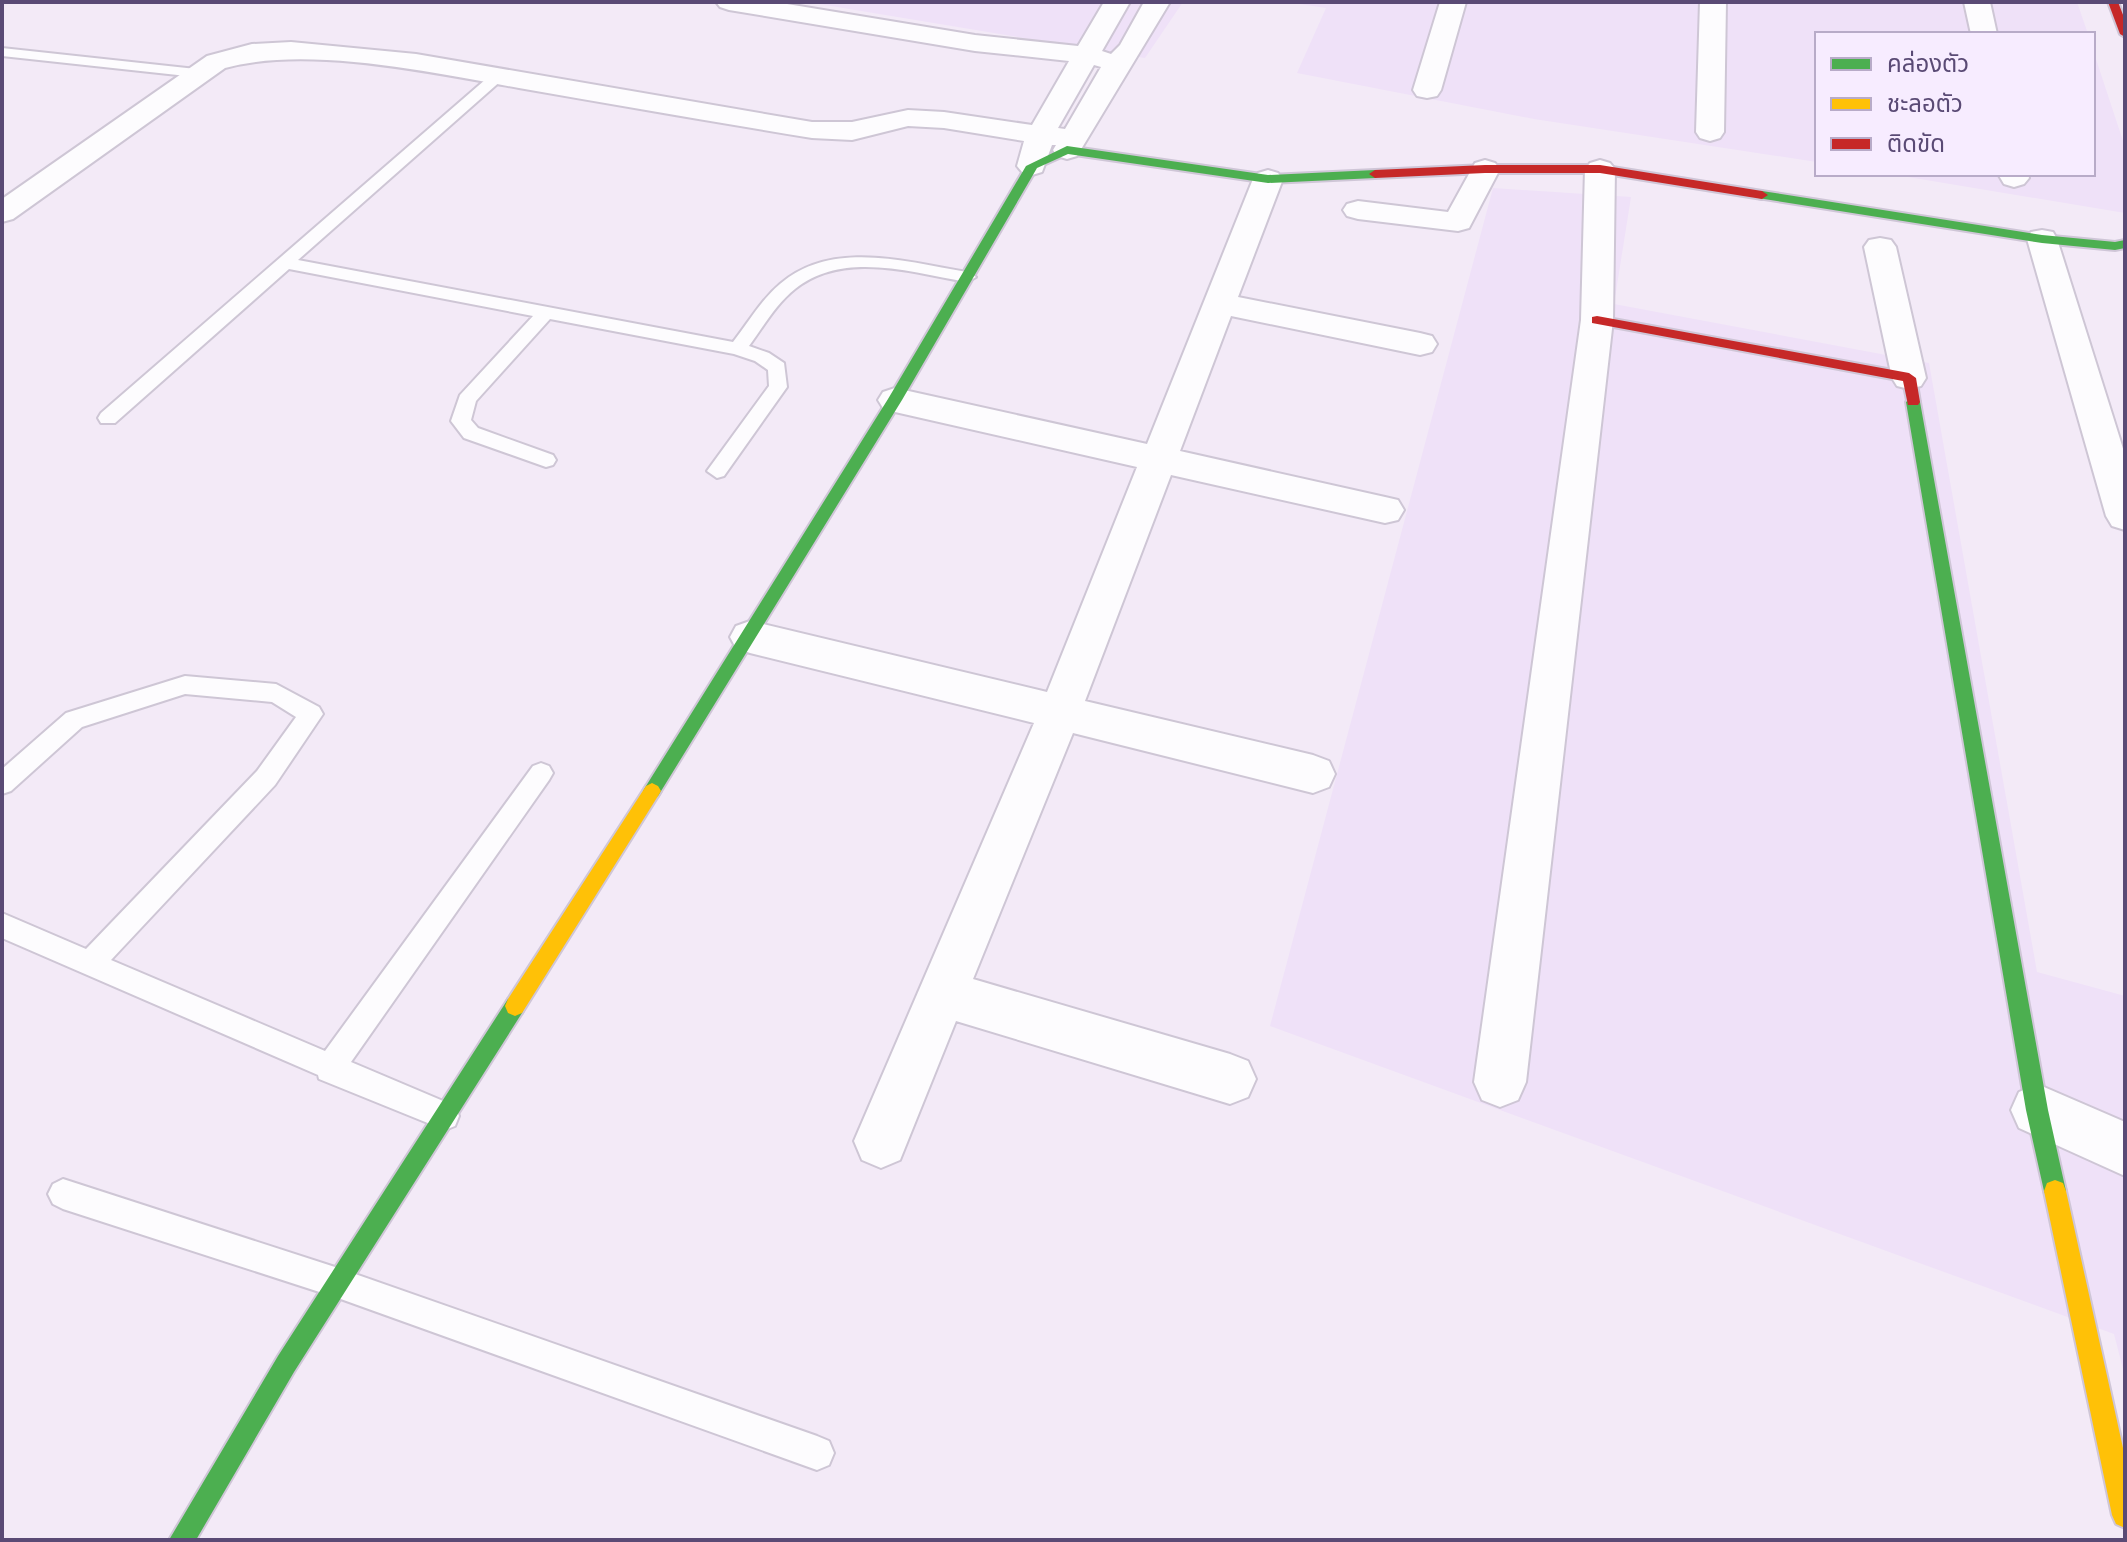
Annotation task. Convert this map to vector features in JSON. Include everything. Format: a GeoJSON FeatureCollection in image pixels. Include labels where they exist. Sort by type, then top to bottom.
{"type":"FeatureCollection","features":[{"type":"Feature","properties":{"kind":"street"},"geometry":{"type":"LineString","coordinates":[[729,2],[975,43],[1085,55],[1117,63]]}},
{"type":"Feature","properties":{"kind":"street"},"geometry":{"type":"LineString","coordinates":[[182,1540],[338,1283],[750,637],[895,400],[1032,166],[1040,135],[1117,2]]}},
{"type":"Feature","properties":{"kind":"street"},"geometry":{"type":"LineString","coordinates":[[1032,166],[1071,144],[1117,63],[1131,49],[1157,2]]}},
{"type":"Feature","properties":{"kind":"street"},"geometry":{"type":"LineString","coordinates":[[1427,90],[1453,2]]}},
{"type":"Feature","properties":{"kind":"street"},"geometry":{"type":"LineString","coordinates":[[1710,132],[1713,2]]}},
{"type":"Feature","properties":{"kind":"street"},"geometry":{"type":"LineString","coordinates":[[1977,2],[1984,32]]}},
{"type":"Feature","properties":{"kind":"street"},"geometry":{"type":"LineString","coordinates":[[2113,2],[2125,34]]}},
{"type":"Feature","properties":{"kind":"street"},"geometry":{"type":"LineString","coordinates":[[2,213],[196,73],[216,62],[252,52],[291,50],[416,62],[812,130],[852,131],[908,118],[944,120],[1040,135],[1071,144],[1268,179],[1485,169],[1600,169],[2042,239],[2125,244]]}},
{"type":"Feature","properties":{"kind":"street"},"geometry":{"type":"LineString","coordinates":[[1358,210],[1458,222],[1485,169]]}},
{"type":"Feature","properties":{"kind":"street"},"geometry":{"type":"LineString","coordinates":[[1500,1082],[1597,320],[1600,169]]}},
{"type":"Feature","properties":{"kind":"street"},"geometry":{"type":"LineString","coordinates":[[881,1141],[1059,714],[1268,179]]}},
{"type":"Feature","properties":{"kind":"street"},"geometry":{"type":"LineString","coordinates":[[2042,239],[2125,516]]}},
{"type":"Feature","properties":{"kind":"street"},"geometry":{"type":"LineString","coordinates":[[1880,247],[1909,378],[2037,1110],[2125,1515]]}},
{"type":"Feature","properties":{"kind":"street"},"geometry":{"type":"LineString","coordinates":[[1219,303],[1420,344]]}},
{"type":"Feature","properties":{"kind":"street"},"geometry":{"type":"LineString","coordinates":[[1597,320],[1909,378]]}},
{"type":"Feature","properties":{"kind":"street"},"geometry":{"type":"LineString","coordinates":[[895,400],[1385,510]]}},
{"type":"Feature","properties":{"kind":"street"},"geometry":{"type":"LineString","coordinates":[[750,637],[1313,774]]}},
{"type":"Feature","properties":{"kind":"street"},"geometry":{"type":"LineString","coordinates":[[942,993],[1230,1079]]}},
{"type":"Feature","properties":{"kind":"street"},"geometry":{"type":"LineString","coordinates":[[2037,1110],[2125,1149]]}},
{"type":"Feature","properties":{"kind":"lane"},"geometry":{"type":"LineString","coordinates":[[2,52],[196,73]]}},
{"type":"Feature","properties":{"kind":"lane"},"geometry":{"type":"LineString","coordinates":[[108,418],[498,76]]}},
{"type":"Feature","properties":{"kind":"lane"},"geometry":{"type":"LineString","coordinates":[[737,349],[788,285],[824,264],[861,262],[967,277]]}},
{"type":"Feature","properties":{"kind":"lane"},"geometry":{"type":"LineString","coordinates":[[286,263],[737,349],[762,357],[777,367],[778,387],[717,471]]}},
{"type":"Feature","properties":{"kind":"lane"},"geometry":{"type":"LineString","coordinates":[[544,314],[467,399],[461,421],[471,433],[546,460]]}},
{"type":"Feature","properties":{"kind":"lane"},"geometry":{"type":"LineString","coordinates":[[2,784],[74,720],[185,685],[276,693],[311,714],[266,778],[90,964]]}},
{"type":"Feature","properties":{"kind":"lane"},"geometry":{"type":"LineString","coordinates":[[329,1069],[541,773]]}},
{"type":"Feature","properties":{"kind":"lane"},"geometry":{"type":"LineString","coordinates":[[2,925],[329,1069],[445,1116]]}},
{"type":"Feature","properties":{"kind":"lane"},"geometry":{"type":"LineString","coordinates":[[63,1194],[338,1283],[817,1453]]}},
{"type":"Feature","properties":{"kind":"shaded area"},"geometry":{"type":"Polygon","coordinates":[[[807,2],[1183,2],[1145,58],[807,2]]]}},
{"type":"Feature","properties":{"kind":"shaded area"},"geometry":{"type":"Polygon","coordinates":[[[1286,2],[2077,2],[2087,32],[1815,32],[1815,162],[1534,119],[1297,73],[1326,8],[1286,2]]]}},
{"type":"Feature","properties":{"kind":"shaded area"},"geometry":{"type":"Polygon","coordinates":[[[2095,56],[2125,147],[2125,213],[1902,176],[2095,176],[2095,56]]]}},
{"type":"Feature","properties":{"kind":"shaded area"},"geometry":{"type":"Polygon","coordinates":[[[1493,188],[1631,197],[1614,304],[1929,363],[2037,972],[2125,996],[2125,1377],[2114,1334],[1270,1026],[1493,188]]]}},
{"type":"Feature","properties":{"kind":"traffic: fast"},"geometry":{"type":"LineString","coordinates":[[652,791],[895,400],[1032,166],[1067,150],[1268,179],[1375,174]]}},
{"type":"Feature","properties":{"kind":"traffic: fast"},"geometry":{"type":"LineString","coordinates":[[1762,195],[2042,239],[2115,246],[2125,244]]}},
{"type":"Feature","properties":{"kind":"traffic: fast"},"geometry":{"type":"LineString","coordinates":[[1913,402],[2037,1110],[2055,1191]]}},
{"type":"Feature","properties":{"kind":"traffic: fast"},"geometry":{"type":"LineString","coordinates":[[182,1540],[286,1364],[515,1006]]}},
{"type":"Feature","properties":{"kind":"traffic: slow"},"geometry":{"type":"LineString","coordinates":[[515,1006],[652,791]]}},
{"type":"Feature","properties":{"kind":"traffic: slow"},"geometry":{"type":"LineString","coordinates":[[2055,1191],[2125,1515]]}},
{"type":"Feature","properties":{"kind":"traffic: jam"},"geometry":{"type":"LineString","coordinates":[[2113,2],[2125,34]]}},
{"type":"Feature","properties":{"kind":"traffic: jam"},"geometry":{"type":"LineString","coordinates":[[1375,174],[1485,169],[1600,169],[1762,195]]}},
{"type":"Feature","properties":{"kind":"traffic: jam"},"geometry":{"type":"LineString","coordinates":[[1597,320],[1909,378],[1913,402]]}}]}
